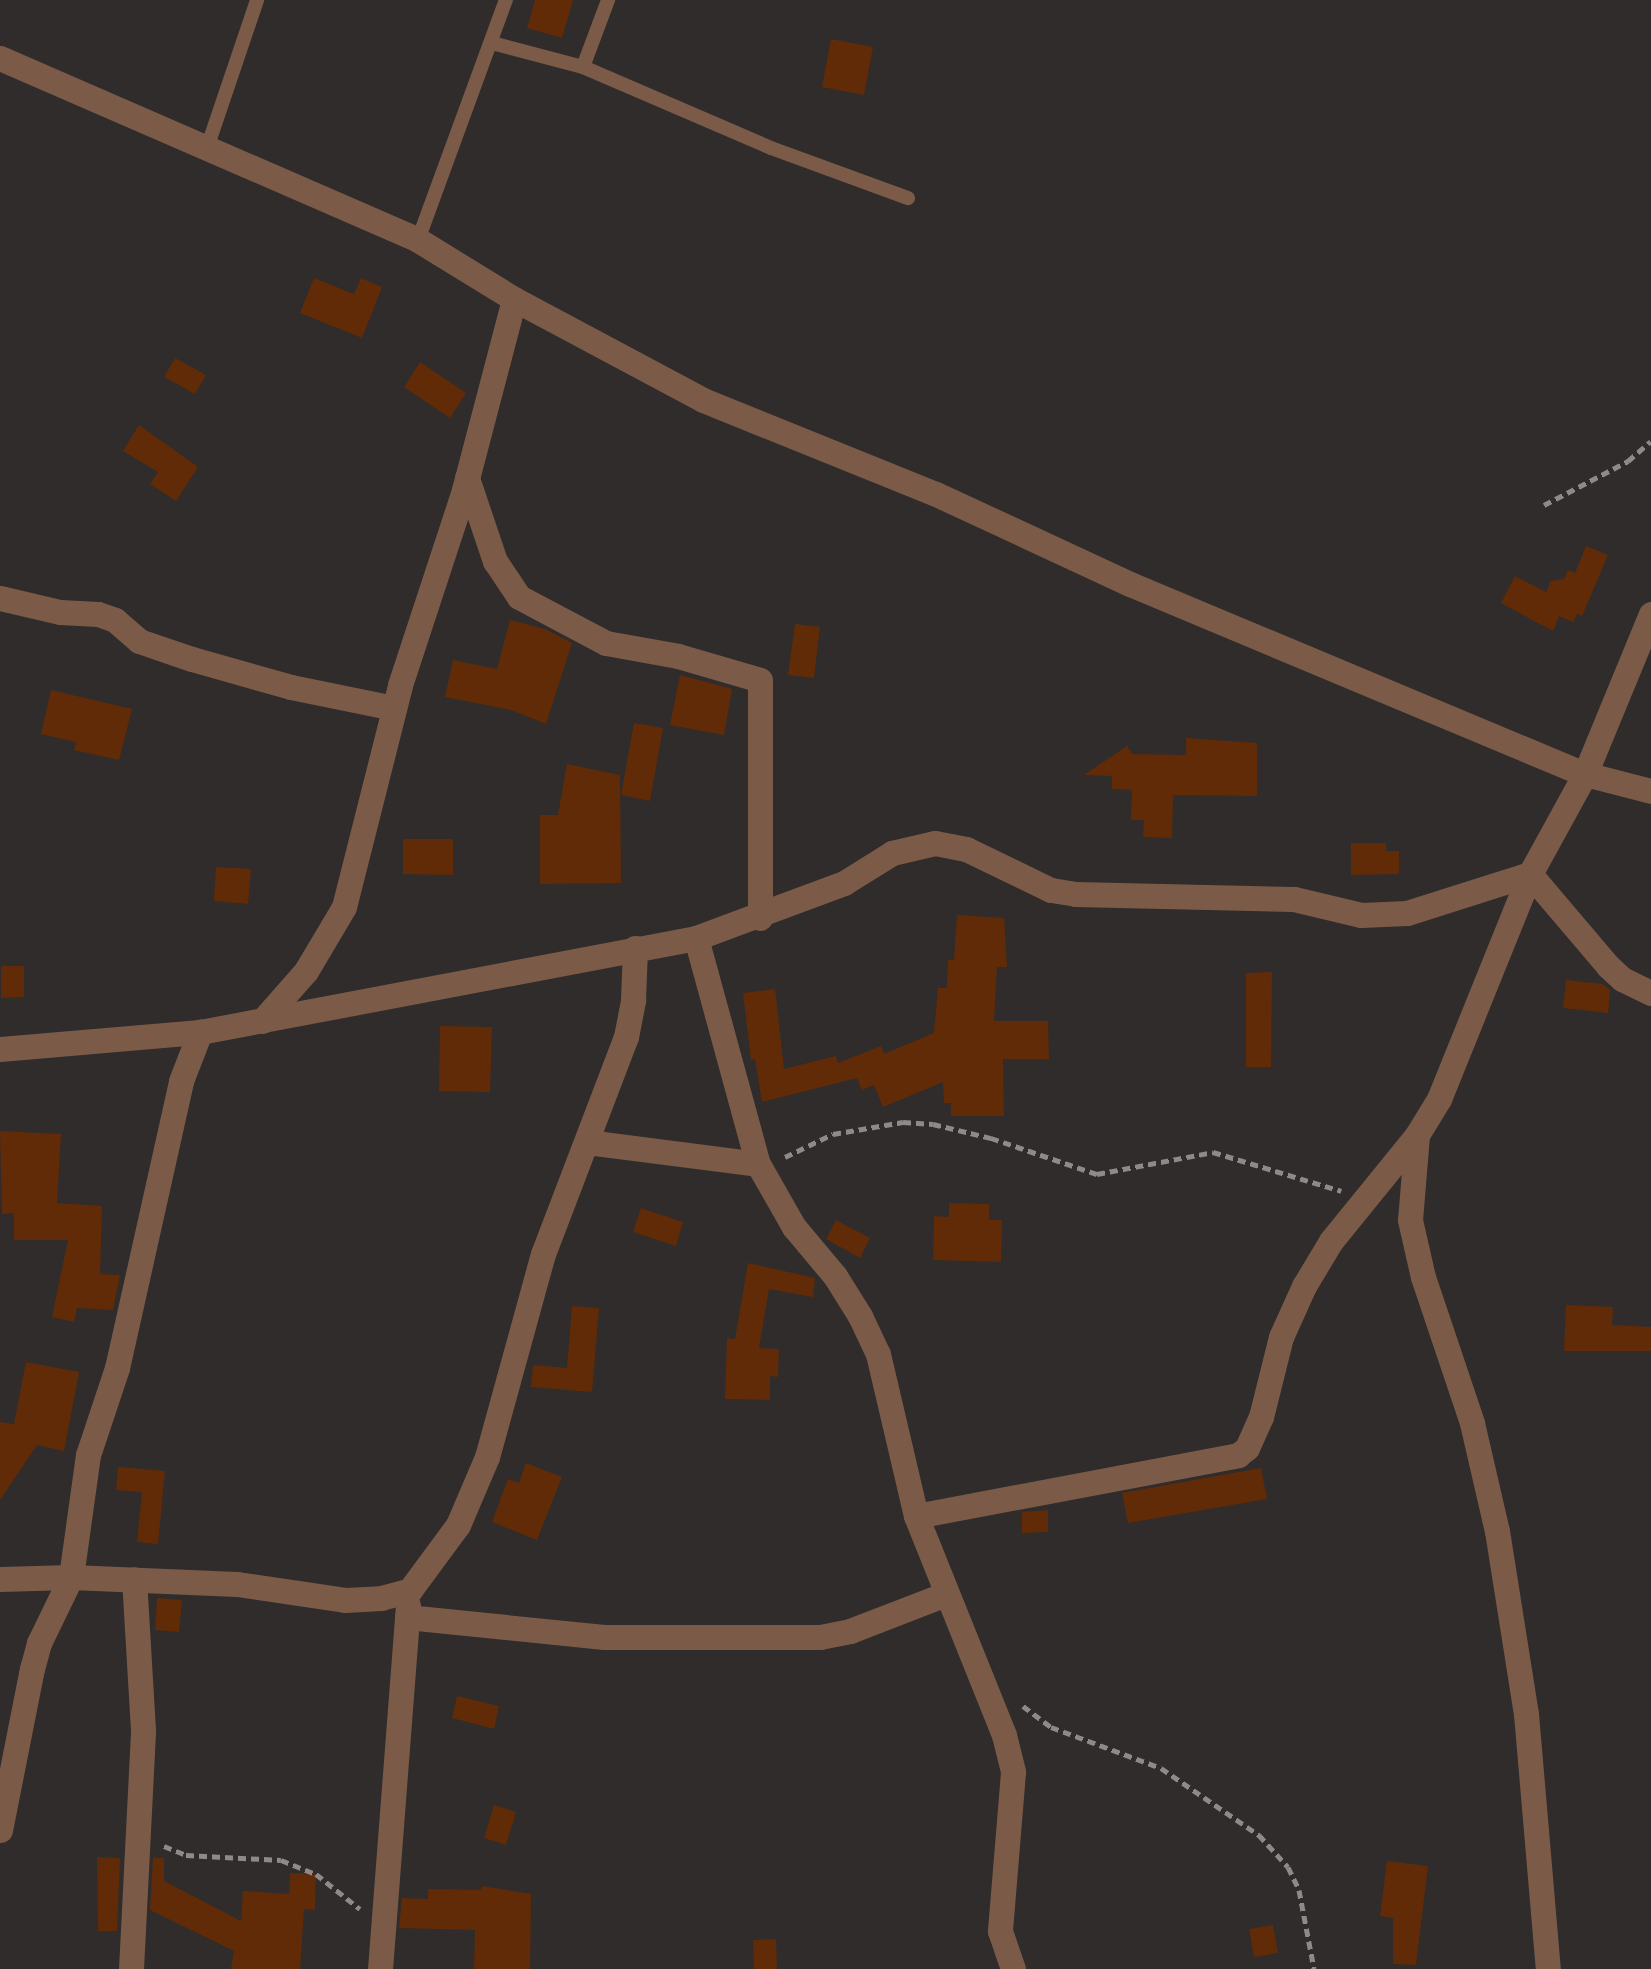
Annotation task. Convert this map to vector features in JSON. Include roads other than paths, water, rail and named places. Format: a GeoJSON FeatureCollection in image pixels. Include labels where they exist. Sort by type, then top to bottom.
{"type":"FeatureCollection","features":[{"type":"Feature","properties":{"kind":"street"},"geometry":{"type":"LineString","coordinates":[[0,58],[418,240],[514,298],[703,400],[936,494],[1130,584],[1586,774],[1651,791]]}},
{"type":"Feature","properties":{"kind":"street"},"geometry":{"type":"LineString","coordinates":[[262,1021],[306,971],[338,922],[394,708],[467,478],[514,298]]}},
{"type":"Feature","properties":{"kind":"street"},"geometry":{"type":"LineString","coordinates":[[467,478],[496,560],[519,597],[606,642],[678,656],[760,680],[760,918]]}},
{"type":"Feature","properties":{"kind":"street"},"geometry":{"type":"LineString","coordinates":[[0,598],[60,612],[98,614],[114,620],[139,641],[192,659],[291,687],[394,708]]}},
{"type":"Feature","properties":{"kind":"street"},"geometry":{"type":"LineString","coordinates":[[916,1516],[1238,1455],[1254,1437],[1281,1337],[1304,1286],[1368,1194],[1417,1135],[1454,1066],[1530,874],[1586,774],[1651,614]]}},
{"type":"Feature","properties":{"kind":"street"},"geometry":{"type":"LineString","coordinates":[[0,1049],[200,1032],[696,938],[760,918],[844,883],[892,852],[920,843],[966,848],[1051,890],[1075,894],[1294,898],[1361,915],[1408,913],[1530,874]]}},
{"type":"Feature","properties":{"kind":"street"},"geometry":{"type":"LineString","coordinates":[[1530,874],[1608,966],[1622,979],[1651,992]]}},
{"type":"Feature","properties":{"kind":"street"},"geometry":{"type":"LineString","coordinates":[[696,938],[758,1164],[794,1228],[844,1290],[878,1354],[916,1516],[1011,1761],[1011,1823],[1000,1920],[1013,1969]]}},
{"type":"Feature","properties":{"kind":"street"},"geometry":{"type":"LineString","coordinates":[[380,1969],[410,1590],[458,1524],[488,1457],[543,1254],[626,1037],[633,1000],[634,948]]}},
{"type":"Feature","properties":{"kind":"street"},"geometry":{"type":"LineString","coordinates":[[0,1830],[39,1643],[72,1576],[92,1438],[117,1368],[181,1081],[200,1032]]}},
{"type":"Feature","properties":{"kind":"street"},"geometry":{"type":"LineString","coordinates":[[1417,1135],[1410,1220],[1423,1277],[1472,1422],[1498,1530],[1526,1714],[1548,1969]]}},
{"type":"Feature","properties":{"kind":"street"},"geometry":{"type":"LineString","coordinates":[[587,1142],[758,1164]]}},
{"type":"Feature","properties":{"kind":"street"},"geometry":{"type":"LineString","coordinates":[[0,1579],[72,1576],[237,1584],[346,1600],[382,1598],[410,1590]]}},
{"type":"Feature","properties":{"kind":"street"},"geometry":{"type":"LineString","coordinates":[[131,1969],[142,1730],[134,1579]]}},
{"type":"Feature","properties":{"kind":"street"},"geometry":{"type":"LineString","coordinates":[[407,1617],[604,1638],[820,1637],[850,1631],[946,1594]]}},
{"type":"Feature","properties":{"kind":"lane"},"geometry":{"type":"LineString","coordinates":[[207,148],[257,0]]}},
{"type":"Feature","properties":{"kind":"lane"},"geometry":{"type":"LineString","coordinates":[[418,240],[506,0]]}},
{"type":"Feature","properties":{"kind":"lane"},"geometry":{"type":"LineString","coordinates":[[583,67],[608,0]]}},
{"type":"Feature","properties":{"kind":"lane"},"geometry":{"type":"LineString","coordinates":[[492,44],[583,67],[771,148],[908,198]]}}]}
